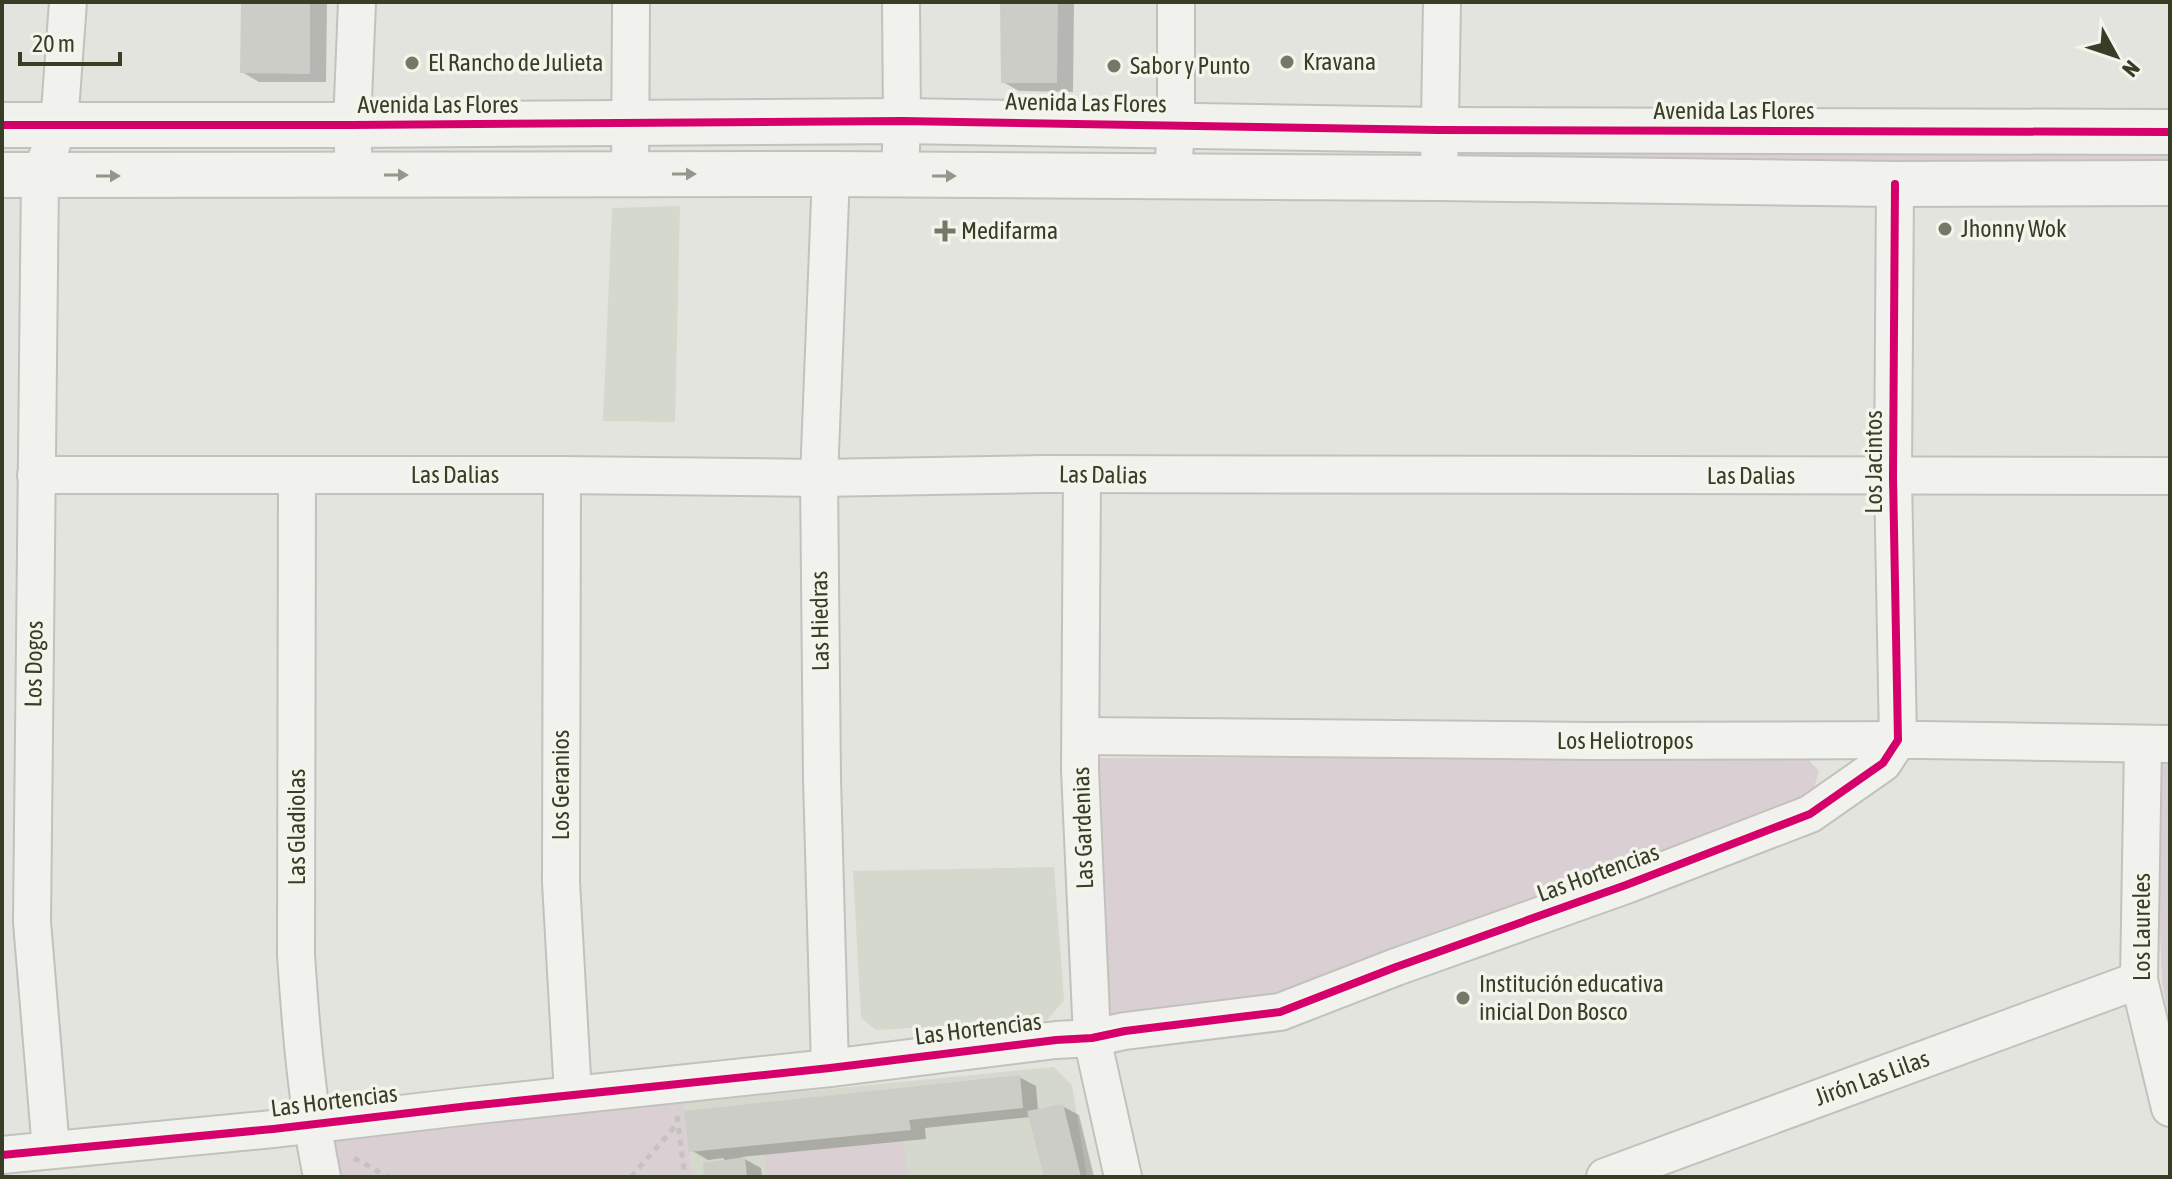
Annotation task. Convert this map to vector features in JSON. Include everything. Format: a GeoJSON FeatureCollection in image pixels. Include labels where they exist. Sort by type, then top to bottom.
{"type":"FeatureCollection","features":[{"type":"Feature","properties":{"kind":"street","name":"Los Dogos"},"geometry":{"type":"LineString","coordinates":[[51,1150],[32,922],[36,475],[21,176],[59,125],[68,2]]}},
{"type":"Feature","properties":{"kind":"street"},"geometry":{"type":"LineString","coordinates":[[354,175],[352,125],[357,2]]}},
{"type":"Feature","properties":{"kind":"street"},"geometry":{"type":"LineString","coordinates":[[630,174],[631,2]]}},
{"type":"Feature","properties":{"kind":"street"},"geometry":{"type":"LineString","coordinates":[[900,176],[901,2]]}},
{"type":"Feature","properties":{"kind":"street"},"geometry":{"type":"LineString","coordinates":[[1173,177],[1176,2]]}},
{"type":"Feature","properties":{"kind":"street"},"geometry":{"type":"LineString","coordinates":[[1439,178],[1442,2]]}},
{"type":"Feature","properties":{"kind":"street","name":"Avenida Las Flores"},"geometry":{"type":"LineString","coordinates":[[2,125],[902,121],[1438,130],[2170,132]]}},
{"type":"Feature","properties":{"kind":"street"},"geometry":{"type":"LineString","coordinates":[[21,176],[831,174],[1895,184],[2170,183]]}},
{"type":"Feature","properties":{"kind":"street","name":"Las Hiedras"},"geometry":{"type":"LineString","coordinates":[[830,1068],[822,778],[819,478],[831,174]]}},
{"type":"Feature","properties":{"kind":"street","name":"Los Jacintos"},"geometry":{"type":"LineString","coordinates":[[1895,184],[1893,477],[1898,740]]}},
{"type":"Feature","properties":{"kind":"street","name":"Las Dalias"},"geometry":{"type":"LineString","coordinates":[[36,475],[819,478],[1082,475],[2170,476]]}},
{"type":"Feature","properties":{"kind":"street","name":"Los Geranios"},"geometry":{"type":"LineString","coordinates":[[562,475],[561,882],[573,1095]]}},
{"type":"Feature","properties":{"kind":"street","name":"Las Gardenias"},"geometry":{"type":"LineString","coordinates":[[1082,475],[1080,770],[1092,1038],[1123,1177]]}},
{"type":"Feature","properties":{"kind":"street","name":"Las Gladiolas"},"geometry":{"type":"LineString","coordinates":[[297,476],[296,955],[311,1125],[322,1177]]}},
{"type":"Feature","properties":{"kind":"street","name":"Los Heliotropos"},"geometry":{"type":"LineString","coordinates":[[1081,736],[2157,744]]}},
{"type":"Feature","properties":{"kind":"street","name":"Las Hortencias"},"geometry":{"type":"LineString","coordinates":[[2,1155],[311,1125],[830,1068],[1092,1038],[1125,1031],[1280,1012],[1810,814],[1883,763],[1898,740]]}},
{"type":"Feature","properties":{"kind":"street","name":"Los Laureles"},"geometry":{"type":"LineString","coordinates":[[2157,744],[2139,980],[2170,1108]]}},
{"type":"Feature","properties":{"kind":"street","name":"Jirón Las Lilas"},"geometry":{"type":"LineString","coordinates":[[1605,1177],[2139,980]]}},
{"type":"Feature","properties":{"kind":"path"},"geometry":{"type":"LineString","coordinates":[[676,1110],[685,1177]]}},
{"type":"Feature","properties":{"kind":"path"},"geometry":{"type":"LineString","coordinates":[[631,1177],[678,1123]]}},
{"type":"Feature","properties":{"kind":"path"},"geometry":{"type":"LineString","coordinates":[[352,1157],[388,1177]]}},
{"type":"Feature","properties":{"kind":"shaded area"},"geometry":{"type":"Polygon","coordinates":[[[2170,138],[2170,163],[1464,161],[1460,153],[1461,142],[2170,138]]]}},
{"type":"Feature","properties":{"kind":"shaded area"},"geometry":{"type":"Polygon","coordinates":[[[680,206],[675,422],[603,421],[612,208],[680,206]]]}},
{"type":"Feature","properties":{"kind":"shaded area"},"geometry":{"type":"Polygon","coordinates":[[[2170,755],[2170,1023],[2162,982],[2153,765],[2170,755]]]}},
{"type":"Feature","properties":{"kind":"shaded area"},"geometry":{"type":"Polygon","coordinates":[[[1805,756],[1819,771],[1808,808],[1275,998],[1105,1018],[1095,758],[1805,756]]]}},
{"type":"Feature","properties":{"kind":"shaded area"},"geometry":{"type":"Polygon","coordinates":[[[1054,867],[1064,1000],[1047,1020],[876,1030],[861,1018],[853,871],[1054,867]]]}},
{"type":"Feature","properties":{"kind":"shaded area"},"geometry":{"type":"Polygon","coordinates":[[[1054,1067],[1072,1085],[1087,1177],[693,1177],[684,1103],[1054,1067]]]}},
{"type":"Feature","properties":{"kind":"shaded area"},"geometry":{"type":"Polygon","coordinates":[[[684,1103],[693,1177],[337,1177],[329,1135],[684,1103]]]}},
{"type":"Feature","properties":{"kind":"shaded area"},"geometry":{"type":"Polygon","coordinates":[[[903,1140],[908,1177],[766,1177],[764,1155],[903,1140]]]}},
{"type":"Feature","properties":{"kind":"building"},"geometry":{"type":"Polygon","coordinates":[[[241,2],[310,2],[310,74],[240,73],[241,2]]]}},
{"type":"Feature","properties":{"kind":"building"},"geometry":{"type":"Polygon","coordinates":[[[1000,2],[1058,2],[1057,83],[1001,83],[1000,2]]]}},
{"type":"Feature","properties":{"kind":"building"},"geometry":{"type":"Polygon","coordinates":[[[1020,1075],[1023,1108],[909,1120],[911,1130],[689,1152],[684,1111],[1020,1075]]]}},
{"type":"Feature","properties":{"kind":"building"},"geometry":{"type":"Polygon","coordinates":[[[1063,1104],[1081,1177],[1044,1177],[1027,1111],[1063,1104]]]}},
{"type":"Feature","properties":{"kind":"building"},"geometry":{"type":"Polygon","coordinates":[[[745,1157],[747,1177],[704,1177],[703,1163],[745,1157]]]}},
{"type":"Feature","properties":{"kind":"cycle path"},"geometry":{"type":"LineString","coordinates":[[2,125],[902,121],[1438,130],[2170,132]]}},
{"type":"Feature","properties":{"kind":"cycle path"},"geometry":{"type":"LineString","coordinates":[[2,1155],[273,1129],[830,1068],[1092,1038],[1125,1031],[1280,1012],[1810,814],[1883,763],[1898,740],[1893,477],[1895,184]]}},
{"type":"Feature","properties":{"kind":"place","name":"Kravana"},"geometry":{"type":"Point","coordinates":[1287,62]}},
{"type":"Feature","properties":{"kind":"place","name":"El Rancho de Julieta"},"geometry":{"type":"Point","coordinates":[412,63]}},
{"type":"Feature","properties":{"kind":"place","name":"Sabor y Punto"},"geometry":{"type":"Point","coordinates":[1114,66]}},
{"type":"Feature","properties":{"kind":"place","name":"Jhonny Wok"},"geometry":{"type":"Point","coordinates":[1945,229]}},
{"type":"Feature","properties":{"kind":"place","name":"Medifarma"},"geometry":{"type":"Point","coordinates":[945,231]}},
{"type":"Feature","properties":{"kind":"place","name":"Institución educativa inicial Don Bosco"},"geometry":{"type":"Point","coordinates":[1463,998]}}]}
